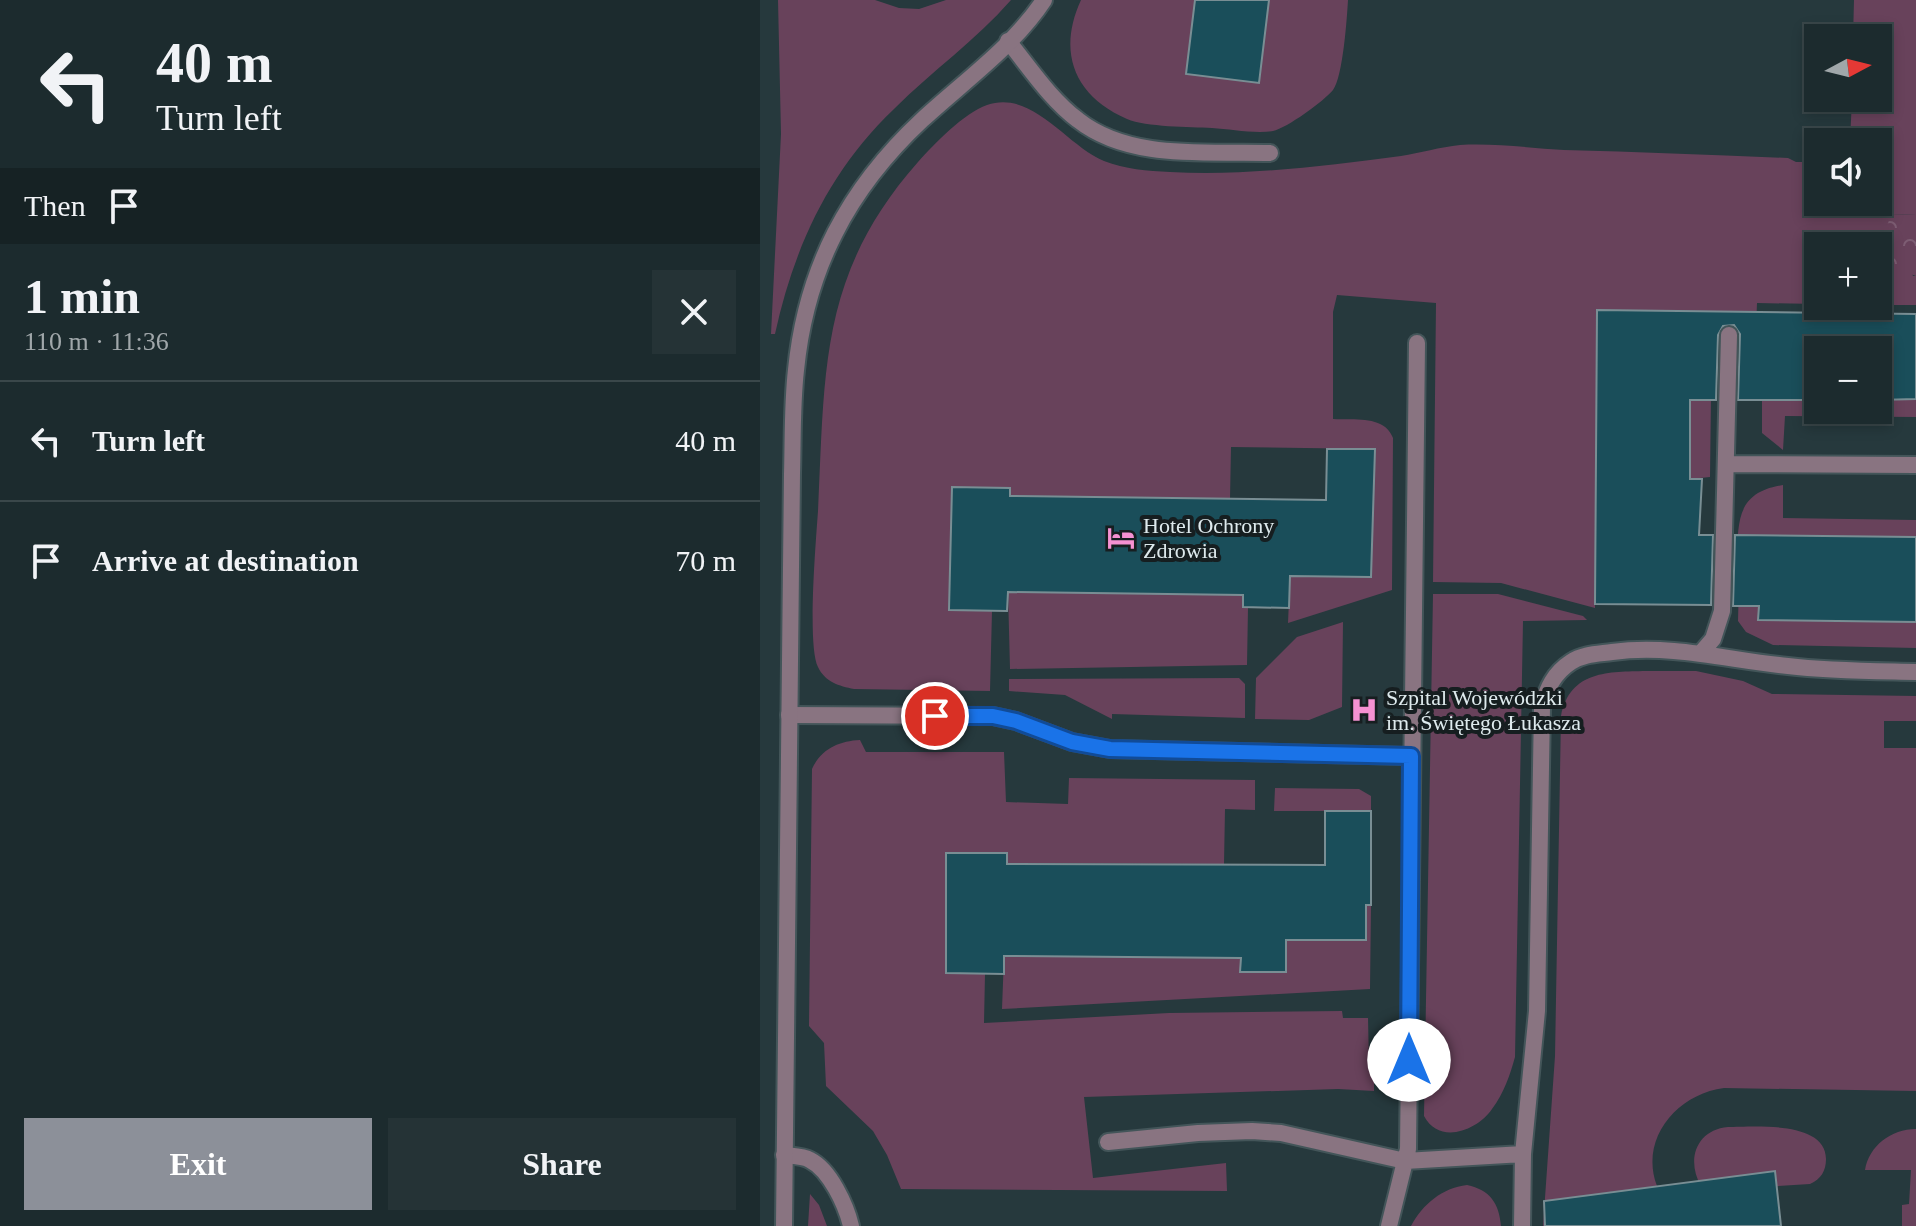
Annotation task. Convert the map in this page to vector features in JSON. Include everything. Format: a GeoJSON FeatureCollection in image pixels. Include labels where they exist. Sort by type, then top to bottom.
{"type":"FeatureCollection","features":[{"type":"Feature","properties":{"kind":"street"},"geometry":{"type":"LineString","coordinates":[[784,1226],[795,372],[807,307],[824,255],[851,200],[877,166],[1008,41],[1044,0]]}},
{"type":"Feature","properties":{"kind":"street"},"geometry":{"type":"LineString","coordinates":[[1008,41],[1048,92],[1079,121],[1115,141],[1155,150],[1270,153]]}},
{"type":"Feature","properties":{"kind":"street"},"geometry":{"type":"LineString","coordinates":[[1701,653],[1713,639],[1722,611],[1729,335]]}},
{"type":"Feature","properties":{"kind":"street"},"geometry":{"type":"LineString","coordinates":[[1389,1226],[1408,1149],[1417,343]]}},
{"type":"Feature","properties":{"kind":"street"},"geometry":{"type":"LineString","coordinates":[[1727,464],[1916,465]]}},
{"type":"Feature","properties":{"kind":"street"},"geometry":{"type":"LineString","coordinates":[[1522,1226],[1523,1154],[1537,1011],[1542,707],[1547,687],[1557,673],[1572,661],[1590,655],[1630,650],[1670,649],[1827,670],[1916,672]]}},
{"type":"Feature","properties":{"kind":"street"},"geometry":{"type":"LineString","coordinates":[[789,715],[993,716],[1016,721],[1072,742],[1110,749],[1411,756]]}},
{"type":"Feature","properties":{"kind":"street"},"geometry":{"type":"LineString","coordinates":[[1108,1142],[1252,1131],[1281,1133],[1405,1161],[1523,1154]]}},
{"type":"Feature","properties":{"kind":"street"},"geometry":{"type":"LineString","coordinates":[[784,1155],[810,1160],[828,1177],[839,1193],[851,1226]]}},
{"type":"Feature","properties":{"kind":"green space"},"geometry":{"type":"Polygon","coordinates":[[[778,0],[875,0],[899,8],[919,9],[946,0],[1011,0],[894,109],[851,158],[817,212],[792,271],[775,334],[771,334],[781,134],[778,0]]]}},
{"type":"Feature","properties":{"kind":"green space"},"geometry":{"type":"Polygon","coordinates":[[[1081,0],[1348,0],[1344,47],[1336,83],[1333,90],[1314,107],[1273,131],[1168,126],[1127,119],[1094,98],[1075,70],[1071,37],[1081,0]]]}},
{"type":"Feature","properties":{"kind":"green space"},"geometry":{"type":"Polygon","coordinates":[[[1854,0],[1916,0],[1916,215],[1892,214],[1892,128],[1851,128],[1851,112],[1892,112],[1892,24],[1853,24],[1854,0]]]}},
{"type":"Feature","properties":{"kind":"green space"},"geometry":{"type":"Polygon","coordinates":[[[1003,102],[1019,105],[1048,121],[1090,154],[1120,166],[1145,170],[1199,173],[1314,167],[1460,145],[1788,158],[1804,162],[1804,216],[1892,216],[1913,276],[1916,276],[1916,305],[1892,305],[1892,232],[1804,232],[1804,304],[1757,303],[1755,354],[1748,314],[1712,314],[1710,477],[1690,479],[1691,311],[1597,310],[1595,608],[1501,583],[1433,582],[1436,303],[1337,295],[1333,312],[1333,419],[1376,422],[1383,425],[1393,438],[1392,590],[1288,623],[1290,576],[1371,577],[1375,449],[1231,447],[1230,499],[1010,496],[1009,488],[953,487],[949,609],[992,611],[990,691],[854,689],[833,682],[818,667],[813,638],[813,592],[823,413],[834,326],[845,285],[862,244],[886,203],[918,162],[950,130],[978,109],[1003,102]]]}},
{"type":"Feature","properties":{"kind":"green space"},"geometry":{"type":"Polygon","coordinates":[[[1892,214],[1916,215],[1916,276],[1893,268],[1892,232],[1887,232],[1892,214]]]}},
{"type":"Feature","properties":{"kind":"green space"},"geometry":{"type":"Polygon","coordinates":[[[1892,399],[1916,399],[1916,417],[1892,417],[1892,399]]]}},
{"type":"Feature","properties":{"kind":"green space"},"geometry":{"type":"Polygon","coordinates":[[[1762,400],[1804,400],[1804,416],[1785,416],[1783,450],[1762,433],[1762,400]]]}},
{"type":"Feature","properties":{"kind":"green space"},"geometry":{"type":"Polygon","coordinates":[[[1783,485],[1783,518],[1916,520],[1916,537],[1737,559],[1740,520],[1748,501],[1757,494],[1783,485]]]}},
{"type":"Feature","properties":{"kind":"green space"},"geometry":{"type":"Polygon","coordinates":[[[1739,582],[1759,583],[1758,620],[1916,622],[1916,648],[1773,645],[1746,632],[1738,621],[1739,582]]]}},
{"type":"Feature","properties":{"kind":"green space"},"geometry":{"type":"Polygon","coordinates":[[[1008,592],[1243,595],[1243,607],[1248,608],[1247,665],[1010,669],[1008,592]]]}},
{"type":"Feature","properties":{"kind":"green space"},"geometry":{"type":"Polygon","coordinates":[[[1433,594],[1498,594],[1583,616],[1587,620],[1523,621],[1515,1057],[1496,1103],[1485,1117],[1458,1132],[1439,1130],[1424,1116],[1433,594]]]}},
{"type":"Feature","properties":{"kind":"green space"},"geometry":{"type":"Polygon","coordinates":[[[1343,622],[1342,707],[1309,720],[1255,719],[1256,678],[1297,637],[1343,622]]]}},
{"type":"Feature","properties":{"kind":"green space"},"geometry":{"type":"Polygon","coordinates":[[[1696,671],[1743,681],[1772,694],[1916,696],[1916,721],[1884,721],[1884,748],[1916,748],[1916,1091],[1724,1088],[1707,1092],[1677,1109],[1658,1136],[1653,1152],[1657,1186],[1550,1200],[1552,1226],[1543,1226],[1555,1056],[1561,716],[1566,701],[1582,682],[1605,674],[1696,671]]]}},
{"type":"Feature","properties":{"kind":"green space"},"geometry":{"type":"Polygon","coordinates":[[[1239,678],[1245,684],[1245,718],[1112,714],[1112,719],[1065,695],[1009,691],[1009,679],[1239,678]]]}},
{"type":"Feature","properties":{"kind":"green space"},"geometry":{"type":"Polygon","coordinates":[[[860,740],[866,752],[1004,752],[1006,802],[1068,804],[1069,778],[1255,780],[1255,810],[1225,809],[1224,864],[1007,863],[1006,853],[946,853],[946,973],[985,974],[984,1023],[1169,1013],[1342,1011],[1343,1018],[1368,1018],[1369,1063],[1387,1064],[1385,1077],[1374,1076],[1374,1091],[1338,1089],[1084,1097],[1093,1178],[1226,1163],[1227,1191],[901,1189],[873,1131],[826,1086],[824,1043],[809,1026],[812,769],[820,756],[832,747],[860,740]]]}},
{"type":"Feature","properties":{"kind":"green space"},"geometry":{"type":"Polygon","coordinates":[[[1275,788],[1359,789],[1371,796],[1371,811],[1274,811],[1275,788]]]}},
{"type":"Feature","properties":{"kind":"green space"},"geometry":{"type":"Polygon","coordinates":[[[1366,905],[1371,905],[1370,989],[1002,1009],[1004,956],[1242,958],[1241,972],[1285,972],[1284,940],[1366,940],[1366,905]]]}},
{"type":"Feature","properties":{"kind":"green space"},"geometry":{"type":"Polygon","coordinates":[[[1728,1127],[1786,1128],[1802,1132],[1823,1146],[1826,1159],[1824,1171],[1810,1184],[1716,1190],[1701,1186],[1694,1166],[1697,1148],[1708,1134],[1728,1127]]]}},
{"type":"Feature","properties":{"kind":"green space"},"geometry":{"type":"Polygon","coordinates":[[[1916,1129],[1916,1226],[1902,1226],[1902,1205],[1909,1204],[1911,1170],[1865,1170],[1871,1153],[1883,1140],[1898,1132],[1916,1129]]]}},
{"type":"Feature","properties":{"kind":"green space"},"geometry":{"type":"Polygon","coordinates":[[[1467,1185],[1482,1190],[1492,1199],[1501,1226],[1411,1226],[1434,1198],[1467,1185]]]}},
{"type":"Feature","properties":{"kind":"green space"},"geometry":{"type":"Polygon","coordinates":[[[810,1194],[819,1205],[827,1226],[808,1226],[810,1194]]]}},
{"type":"Feature","properties":{"kind":"building"},"geometry":{"type":"Polygon","coordinates":[[[1195,0],[1269,0],[1259,83],[1186,74],[1195,0]]]}},
{"type":"Feature","properties":{"kind":"building"},"geometry":{"type":"Polygon","coordinates":[[[1597,310],[1804,313],[1804,320],[1892,320],[1892,314],[1916,314],[1916,399],[1892,400],[1892,336],[1804,336],[1804,400],[1738,400],[1740,334],[1734,325],[1723,326],[1718,335],[1716,400],[1690,400],[1690,479],[1702,479],[1699,535],[1713,535],[1711,605],[1595,604],[1597,310]]]}},
{"type":"Feature","properties":{"kind":"building","name":"Hotel Ochrony Zdrowia"},"geometry":{"type":"Polygon","coordinates":[[[1327,449],[1375,449],[1371,577],[1290,576],[1289,608],[1243,607],[1243,595],[1008,592],[1007,611],[949,610],[952,487],[1010,488],[1010,496],[1326,500],[1327,449]]]}},
{"type":"Feature","properties":{"kind":"building"},"geometry":{"type":"Polygon","coordinates":[[[1735,535],[1916,537],[1916,622],[1758,620],[1759,606],[1733,606],[1735,535]]]}},
{"type":"Feature","properties":{"kind":"building"},"geometry":{"type":"Polygon","coordinates":[[[1325,811],[1371,811],[1371,905],[1366,905],[1366,940],[1286,940],[1286,972],[1240,972],[1241,958],[1004,956],[1004,974],[946,973],[946,853],[1007,853],[1007,864],[1325,865],[1325,811]]]}},
{"type":"Feature","properties":{"kind":"building"},"geometry":{"type":"Polygon","coordinates":[[[1775,1171],[1781,1226],[1545,1226],[1544,1201],[1775,1171]]]}},
{"type":"Feature","properties":{"kind":"place","name":"Hotel Ochrony Zdrowia"},"geometry":{"type":"Point","coordinates":[1121,538]}},
{"type":"Feature","properties":{"kind":"place","name":"Szpital Wojewódzki im. Świętego Łukasza"},"geometry":{"type":"Point","coordinates":[1364,710]}},
{"type":"Feature","properties":{"kind":"route"},"geometry":{"type":"LineString","coordinates":[[935,716],[993,716],[1016,721],[1072,742],[1110,749],[1411,756],[1409,1060]]}}]}
